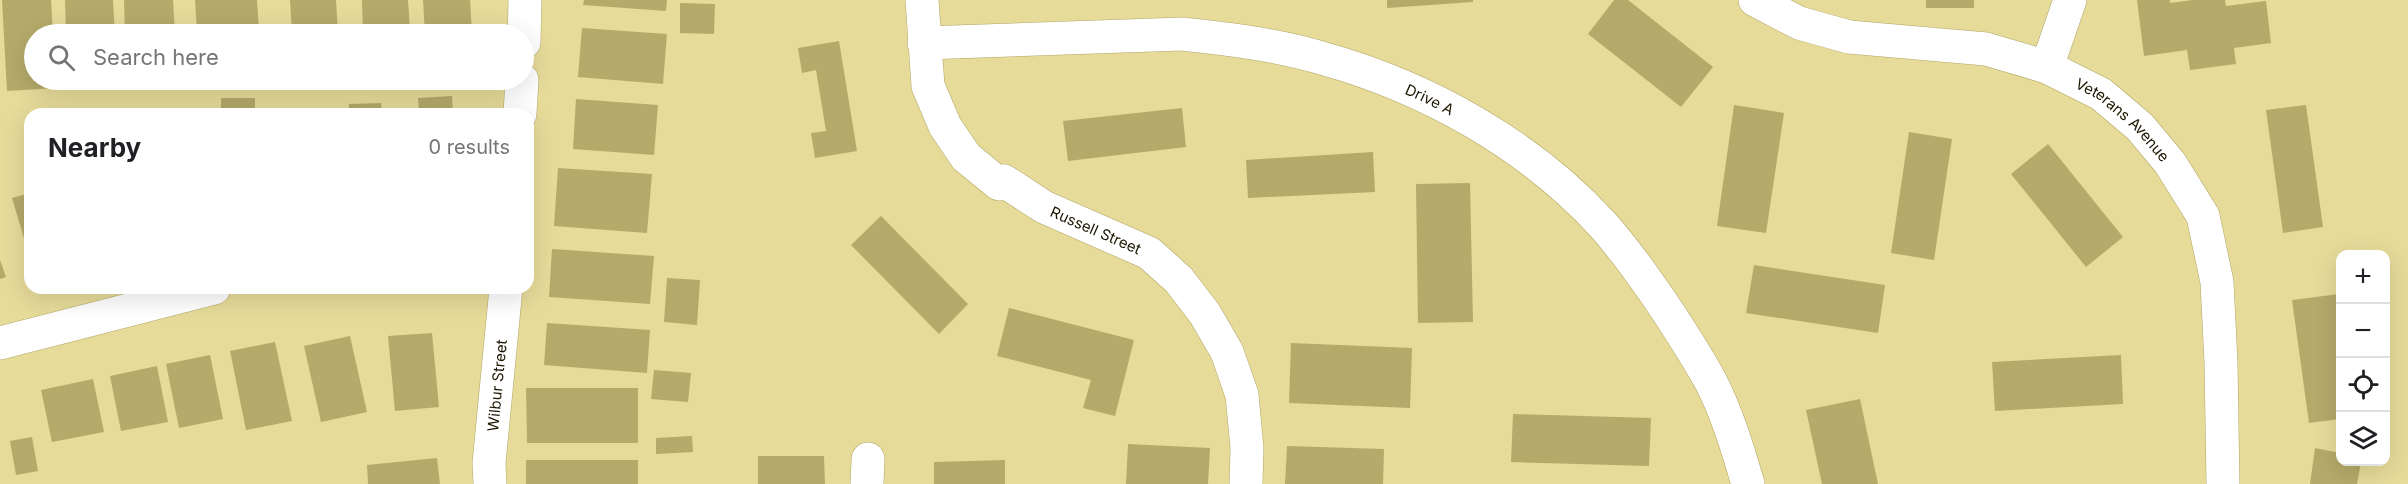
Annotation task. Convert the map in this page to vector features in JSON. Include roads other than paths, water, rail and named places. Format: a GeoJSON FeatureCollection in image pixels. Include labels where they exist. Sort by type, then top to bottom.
{"type":"FeatureCollection","features":[{"type":"Feature","properties":{"kind":"street"},"geometry":{"type":"LineString","coordinates":[[524,24],[525,0]]}},
{"type":"Feature","properties":{"kind":"street","name":"Russell Street"},"geometry":{"type":"LineString","coordinates":[[922,0],[928,86],[945,126],[966,157],[999,183],[1004,181],[1044,207],[1149,253],[1179,280],[1205,314],[1227,352],[1242,395],[1246,484]]}},
{"type":"Feature","properties":{"kind":"street","name":"Veterans Avenue"},"geometry":{"type":"LineString","coordinates":[[1755,0],[1799,23],[1849,37],[1986,49],[2047,67],[2101,94],[2140,127],[2170,163],[2203,216],[2217,282],[2223,484]]}},
{"type":"Feature","properties":{"kind":"street"},"geometry":{"type":"LineString","coordinates":[[2047,67],[2070,0]]}},
{"type":"Feature","properties":{"kind":"street","name":"Drive A"},"geometry":{"type":"LineString","coordinates":[[924,43],[1182,34],[1222,38],[1326,59],[1415,93],[1458,113],[1506,143],[1561,186],[1602,224],[1627,252],[1712,383],[1748,484]]}},
{"type":"Feature","properties":{"kind":"street"},"geometry":{"type":"LineString","coordinates":[[520,108],[521,90]]}},
{"type":"Feature","properties":{"kind":"street"},"geometry":{"type":"LineString","coordinates":[[0,343],[191,294]]}},
{"type":"Feature","properties":{"kind":"street","name":"Wilbur Street"},"geometry":{"type":"LineString","coordinates":[[490,484],[489,463],[505,294]]}}]}
